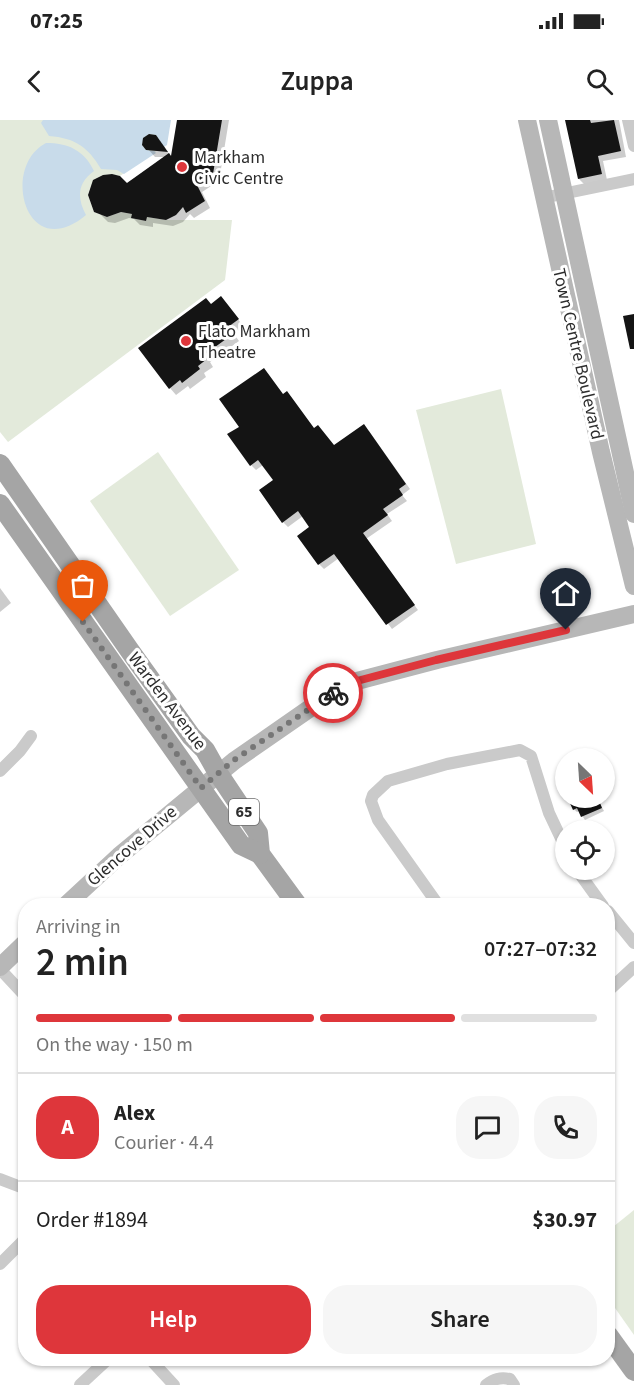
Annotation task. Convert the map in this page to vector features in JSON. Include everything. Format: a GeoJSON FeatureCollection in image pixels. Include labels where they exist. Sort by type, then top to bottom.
{"type":"FeatureCollection","features":[{"type":"Feature","properties":{"kind":"main road","name":"Town Centre Boulevard"},"geometry":{"type":"LineString","coordinates":[[527,120],[601,452],[634,586]]}},
{"type":"Feature","properties":{"kind":"main road","name":"Town Centre Boulevard"},"geometry":{"type":"LineString","coordinates":[[548,120],[634,514]]}},
{"type":"Feature","properties":{"kind":"main road","name":"Warden Avenue"},"geometry":{"type":"LineString","coordinates":[[0,464],[129,651],[191,736],[205,750],[258,833],[260,854]]}},
{"type":"Feature","properties":{"kind":"main road","name":"Warden Avenue"},"geometry":{"type":"LineString","coordinates":[[0,504],[241,845],[260,854],[292,898]]}},
{"type":"Feature","properties":{"kind":"main road","name":"Glencove Drive"},"geometry":{"type":"LineString","coordinates":[[74,898],[119,856],[218,773],[332,693],[357,681],[436,660],[634,614]]}},
{"type":"Feature","properties":{"kind":"main road"},"geometry":{"type":"LineString","coordinates":[[0,968],[18,950]]}},
{"type":"Feature","properties":{"kind":"main road"},"geometry":{"type":"LineString","coordinates":[[615,1345],[634,1371]]}},
{"type":"Feature","properties":{"kind":"street"},"geometry":{"type":"LineString","coordinates":[[628,120],[634,146]]}},
{"type":"Feature","properties":{"kind":"street"},"geometry":{"type":"LineString","coordinates":[[543,198],[634,179]]}},
{"type":"Feature","properties":{"kind":"street"},"geometry":{"type":"LineString","coordinates":[[0,771],[31,736]]}},
{"type":"Feature","properties":{"kind":"street"},"geometry":{"type":"LineString","coordinates":[[433,898],[378,820],[372,807],[373,795],[388,781],[447,764],[520,750],[531,756],[555,826]]}},
{"type":"Feature","properties":{"kind":"street"},"geometry":{"type":"LineString","coordinates":[[584,880],[597,898]]}},
{"type":"Feature","properties":{"kind":"street"},"geometry":{"type":"LineString","coordinates":[[615,920],[634,943]]}},
{"type":"Feature","properties":{"kind":"street"},"geometry":{"type":"LineString","coordinates":[[615,985],[634,967]]}},
{"type":"Feature","properties":{"kind":"street"},"geometry":{"type":"LineString","coordinates":[[0,968],[18,988]]}},
{"type":"Feature","properties":{"kind":"street"},"geometry":{"type":"LineString","coordinates":[[0,1179],[18,1187]]}},
{"type":"Feature","properties":{"kind":"street"},"geometry":{"type":"LineString","coordinates":[[0,1264],[18,1246]]}},
{"type":"Feature","properties":{"kind":"street"},"geometry":{"type":"LineString","coordinates":[[80,1385],[100,1366]]}},
{"type":"Feature","properties":{"kind":"street"},"geometry":{"type":"LineString","coordinates":[[156,1366],[174,1385]]}},
{"type":"Feature","properties":{"kind":"street"},"geometry":{"type":"LineString","coordinates":[[486,1385],[502,1377],[510,1379],[514,1385]]}},
{"type":"Feature","properties":{"kind":"green space"},"geometry":{"type":"Polygon","coordinates":[[[0,120],[161,120],[156,151],[120,176],[103,175],[92,184],[88,195],[94,212],[107,217],[121,212],[132,214],[132,218],[146,221],[147,217],[166,220],[232,220],[225,280],[8,442],[0,432],[0,120]]]}},
{"type":"Feature","properties":{"kind":"green space"},"geometry":{"type":"Polygon","coordinates":[[[501,389],[536,544],[456,564],[416,410],[501,389]]]}},
{"type":"Feature","properties":{"kind":"green space"},"geometry":{"type":"Polygon","coordinates":[[[158,452],[239,570],[170,616],[90,501],[158,452]]]}},
{"type":"Feature","properties":{"kind":"green space"},"geometry":{"type":"Polygon","coordinates":[[[634,1210],[634,1335],[615,1308],[615,1225],[634,1210]]]}},
{"type":"Feature","properties":{"kind":"water"},"geometry":{"type":"Polygon","coordinates":[[[43,120],[171,120],[167,145],[159,150],[160,141],[156,135],[149,134],[144,138],[142,145],[146,150],[156,153],[124,174],[117,170],[101,169],[86,149],[80,145],[66,139],[49,136],[41,123],[43,120]]]}},
{"type":"Feature","properties":{"kind":"water"},"geometry":{"type":"Polygon","coordinates":[[[46,143],[61,144],[74,149],[85,158],[94,171],[84,181],[80,191],[81,203],[86,215],[65,227],[48,228],[35,221],[26,207],[23,190],[24,171],[32,155],[46,143]]]}},
{"type":"Feature","properties":{"kind":"building","name":"Markham Civic Centre"},"geometry":{"type":"Polygon","coordinates":[[[177,120],[222,120],[213,174],[197,185],[205,201],[186,213],[183,207],[176,215],[166,220],[147,217],[146,221],[131,218],[132,214],[121,212],[107,217],[94,212],[88,195],[93,180],[112,174],[120,176],[127,183],[169,153],[171,156],[177,120]]]}},
{"type":"Feature","properties":{"kind":"building"},"geometry":{"type":"Polygon","coordinates":[[[565,120],[590,120],[591,123],[614,120],[621,151],[598,156],[602,174],[578,179],[565,120]]]}},
{"type":"Feature","properties":{"kind":"building"},"geometry":{"type":"Polygon","coordinates":[[[149,134],[156,135],[168,152],[146,150],[142,145],[143,138],[149,134]]]}},
{"type":"Feature","properties":{"kind":"building","name":"Flato Markham Theatre"},"geometry":{"type":"Polygon","coordinates":[[[221,296],[239,319],[228,327],[233,334],[204,355],[207,359],[198,366],[200,369],[182,383],[180,380],[169,389],[138,348],[206,298],[211,304],[221,296]]]}},
{"type":"Feature","properties":{"kind":"building"},"geometry":{"type":"Polygon","coordinates":[[[634,314],[634,349],[630,349],[623,316],[634,314]]]}},
{"type":"Feature","properties":{"kind":"building"},"geometry":{"type":"Polygon","coordinates":[[[264,368],[283,394],[287,391],[314,428],[318,425],[334,445],[364,424],[406,484],[399,489],[403,495],[383,509],[388,515],[363,533],[415,605],[386,625],[334,554],[318,565],[297,536],[309,527],[298,511],[282,523],[259,490],[273,480],[258,460],[250,466],[227,434],[239,427],[219,399],[264,368]]]}},
{"type":"Feature","properties":{"kind":"building"},"geometry":{"type":"Polygon","coordinates":[[[577,808],[602,808],[581,817],[577,808]]]}},
{"type":"Feature","properties":{"kind":"way so far"},"geometry":{"type":"LineString","coordinates":[[83,622],[201,788],[234,760],[333,693]]}},
{"type":"Feature","properties":{"kind":"place","name":"Markham Civic Centre"},"geometry":{"type":"Point","coordinates":[182,167]}},
{"type":"Feature","properties":{"kind":"place","name":"Flato Markham Theatre"},"geometry":{"type":"Point","coordinates":[186,341]}},
{"type":"Feature","properties":{"kind":"route"},"geometry":{"type":"LineString","coordinates":[[333,693],[357,681],[566,630]]}}]}
